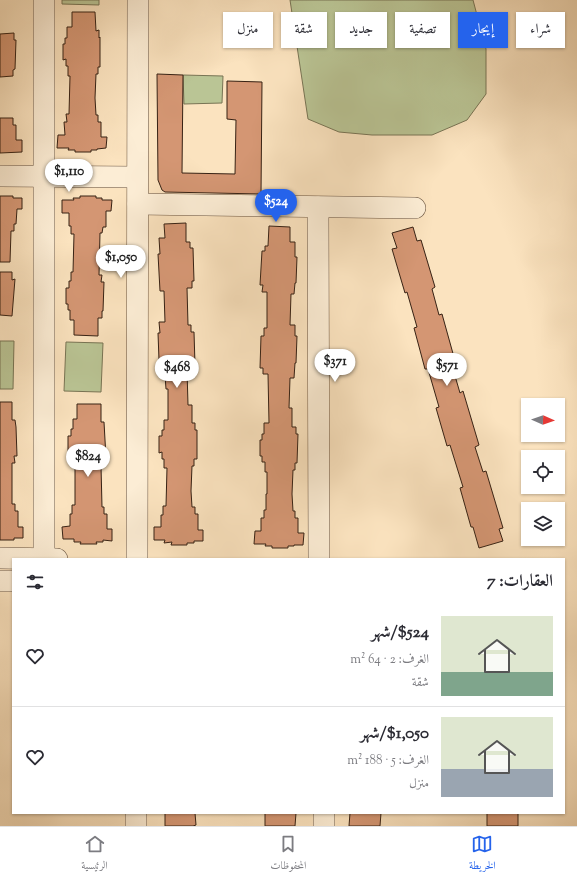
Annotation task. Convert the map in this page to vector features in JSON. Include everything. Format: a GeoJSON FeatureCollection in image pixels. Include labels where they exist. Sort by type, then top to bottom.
{"type":"FeatureCollection","features":[{"type":"Feature","properties":{"kind":"street"},"geometry":{"type":"LineString","coordinates":[[44,0],[44,558]]}},
{"type":"Feature","properties":{"kind":"street"},"geometry":{"type":"LineString","coordinates":[[137,558],[138,0]]}},
{"type":"Feature","properties":{"kind":"street"},"geometry":{"type":"LineString","coordinates":[[0,176],[138,177]]}},
{"type":"Feature","properties":{"kind":"street"},"geometry":{"type":"LineString","coordinates":[[138,204],[415,208]]}},
{"type":"Feature","properties":{"kind":"street"},"geometry":{"type":"LineString","coordinates":[[318,207],[319,558]]}},
{"type":"Feature","properties":{"kind":"street"},"geometry":{"type":"LineString","coordinates":[[0,558],[12,558]]}},
{"type":"Feature","properties":{"kind":"street"},"geometry":{"type":"LineString","coordinates":[[0,580],[12,581]]}},
{"type":"Feature","properties":{"kind":"street"},"geometry":{"type":"LineString","coordinates":[[136,814],[136,826]]}},
{"type":"Feature","properties":{"kind":"street"},"geometry":{"type":"LineString","coordinates":[[324,814],[324,826]]}},
{"type":"Feature","properties":{"kind":"green space"},"geometry":{"type":"Polygon","coordinates":[[[62,0],[99,0],[99,5],[62,4],[62,0]]]}},
{"type":"Feature","properties":{"kind":"green space"},"geometry":{"type":"Polygon","coordinates":[[[290,0],[473,0],[476,12],[458,12],[458,48],[486,48],[486,94],[467,120],[432,135],[372,135],[339,132],[308,119],[297,48],[327,48],[327,12],[292,12],[290,0]]]}},
{"type":"Feature","properties":{"kind":"green space"},"geometry":{"type":"Polygon","coordinates":[[[183,75],[223,76],[222,103],[184,104],[183,75]]]}},
{"type":"Feature","properties":{"kind":"green space"},"geometry":{"type":"Polygon","coordinates":[[[0,341],[14,341],[13,389],[0,389],[0,341]]]}},
{"type":"Feature","properties":{"kind":"green space"},"geometry":{"type":"Polygon","coordinates":[[[66,342],[103,343],[101,392],[64,391],[66,342]]]}},
{"type":"Feature","properties":{"kind":"building"},"geometry":{"type":"Polygon","coordinates":[[[72,12],[95,12],[96,31],[99,30],[99,38],[100,37],[100,67],[98,67],[98,74],[96,74],[96,115],[98,115],[98,122],[101,122],[101,137],[107,137],[106,148],[91,150],[91,152],[75,152],[75,150],[68,150],[69,148],[57,148],[58,135],[65,135],[64,122],[67,122],[66,114],[69,114],[70,76],[68,76],[66,59],[63,60],[63,44],[65,44],[65,38],[67,38],[67,27],[72,27],[72,12]]]}},
{"type":"Feature","properties":{"kind":"building"},"geometry":{"type":"Polygon","coordinates":[[[14,33],[14,40],[16,40],[15,69],[13,70],[13,76],[0,77],[0,34],[14,33]]]}},
{"type":"Feature","properties":{"kind":"building"},"geometry":{"type":"Polygon","coordinates":[[[157,74],[183,75],[182,173],[235,174],[236,120],[227,119],[227,81],[262,82],[261,194],[165,192],[162,190],[158,180],[157,74]]]}},
{"type":"Feature","properties":{"kind":"building"},"geometry":{"type":"Polygon","coordinates":[[[0,118],[13,118],[13,125],[16,125],[16,140],[22,140],[22,152],[0,153],[0,118]]]}},
{"type":"Feature","properties":{"kind":"building"},"geometry":{"type":"Polygon","coordinates":[[[0,196],[22,198],[22,209],[17,209],[16,224],[14,224],[14,231],[11,231],[10,262],[0,262],[0,196]]]}},
{"type":"Feature","properties":{"kind":"building"},"geometry":{"type":"Polygon","coordinates":[[[80,196],[96,196],[96,198],[102,198],[102,200],[112,200],[111,211],[106,211],[106,227],[103,227],[102,233],[100,233],[99,275],[102,275],[101,282],[104,282],[103,311],[102,318],[98,318],[98,336],[74,335],[74,320],[70,320],[70,310],[68,310],[68,304],[66,304],[66,288],[69,288],[71,272],[73,272],[74,234],[71,234],[71,226],[69,226],[69,213],[62,213],[62,200],[74,200],[73,198],[80,198],[80,196]]]}},
{"type":"Feature","properties":{"kind":"building"},"geometry":{"type":"Polygon","coordinates":[[[186,223],[186,242],[190,242],[190,248],[193,248],[194,281],[192,281],[192,288],[187,288],[188,325],[191,325],[191,332],[194,332],[195,365],[192,365],[192,370],[187,370],[188,405],[192,405],[192,423],[195,423],[195,430],[197,430],[197,459],[194,459],[194,466],[192,466],[191,491],[192,507],[195,507],[195,514],[198,514],[198,530],[203,530],[203,541],[194,541],[194,543],[187,543],[187,545],[171,545],[172,542],[164,543],[165,540],[154,540],[154,527],[161,527],[163,506],[166,506],[167,468],[164,468],[162,452],[159,453],[159,436],[162,436],[162,430],[164,430],[164,420],[168,420],[168,389],[166,389],[165,375],[161,375],[159,360],[159,322],[165,322],[164,291],[160,291],[158,254],[160,254],[159,238],[165,238],[164,224],[186,223]]]}},
{"type":"Feature","properties":{"kind":"building"},"geometry":{"type":"Polygon","coordinates":[[[269,226],[290,227],[290,242],[295,242],[295,257],[297,257],[296,283],[294,294],[291,294],[290,325],[295,325],[295,336],[297,336],[296,363],[294,378],[290,378],[289,408],[292,408],[292,427],[296,427],[296,434],[298,434],[297,463],[295,463],[295,470],[293,470],[293,511],[295,511],[295,518],[298,518],[298,533],[304,533],[303,545],[288,546],[288,548],[272,548],[272,546],[265,546],[266,544],[254,544],[255,531],[261,531],[261,518],[264,518],[264,510],[266,510],[267,494],[267,472],[265,472],[265,462],[262,462],[262,456],[260,456],[260,440],[262,440],[262,434],[264,434],[264,423],[269,423],[268,374],[263,374],[263,368],[260,368],[261,336],[264,336],[264,328],[267,328],[267,292],[262,292],[263,285],[260,285],[262,251],[265,251],[265,246],[268,246],[269,226]]]}},
{"type":"Feature","properties":{"kind":"building"},"geometry":{"type":"Polygon","coordinates":[[[413,227],[417,241],[421,240],[435,287],[432,289],[439,315],[442,314],[457,368],[453,369],[460,393],[463,391],[479,445],[475,447],[483,472],[486,471],[503,528],[499,529],[503,541],[479,548],[473,527],[471,527],[460,488],[463,487],[450,445],[447,446],[436,408],[439,407],[428,369],[425,369],[414,328],[417,327],[407,292],[405,293],[392,249],[397,248],[392,233],[413,227]]]}},
{"type":"Feature","properties":{"kind":"building"},"geometry":{"type":"Polygon","coordinates":[[[0,272],[12,272],[12,280],[15,279],[12,316],[0,315],[0,272]]]}},
{"type":"Feature","properties":{"kind":"building"},"geometry":{"type":"Polygon","coordinates":[[[0,402],[12,402],[12,420],[15,420],[16,427],[17,456],[14,456],[15,463],[12,463],[12,504],[15,504],[15,511],[18,511],[18,527],[23,527],[23,538],[14,538],[14,540],[0,540],[0,402]]]}},
{"type":"Feature","properties":{"kind":"building"},"geometry":{"type":"Polygon","coordinates":[[[77,404],[101,404],[101,422],[104,422],[106,458],[104,459],[104,465],[101,466],[102,507],[104,507],[104,514],[107,514],[107,529],[112,529],[112,541],[103,540],[103,542],[96,542],[97,544],[80,544],[81,542],[74,542],[74,539],[63,539],[62,527],[70,526],[72,505],[75,505],[75,468],[73,468],[71,451],[68,452],[68,436],[71,436],[73,419],[77,419],[77,404]]]}},
{"type":"Feature","properties":{"kind":"building"},"geometry":{"type":"Polygon","coordinates":[[[165,814],[195,814],[196,825],[165,826],[165,814]]]}},
{"type":"Feature","properties":{"kind":"building"},"geometry":{"type":"Polygon","coordinates":[[[265,814],[296,814],[295,826],[265,826],[265,814]]]}},
{"type":"Feature","properties":{"kind":"building"},"geometry":{"type":"Polygon","coordinates":[[[350,814],[381,814],[380,826],[349,826],[350,814]]]}},
{"type":"Feature","properties":{"kind":"building"},"geometry":{"type":"Polygon","coordinates":[[[487,814],[518,814],[518,826],[487,826],[487,814]]]}}]}
